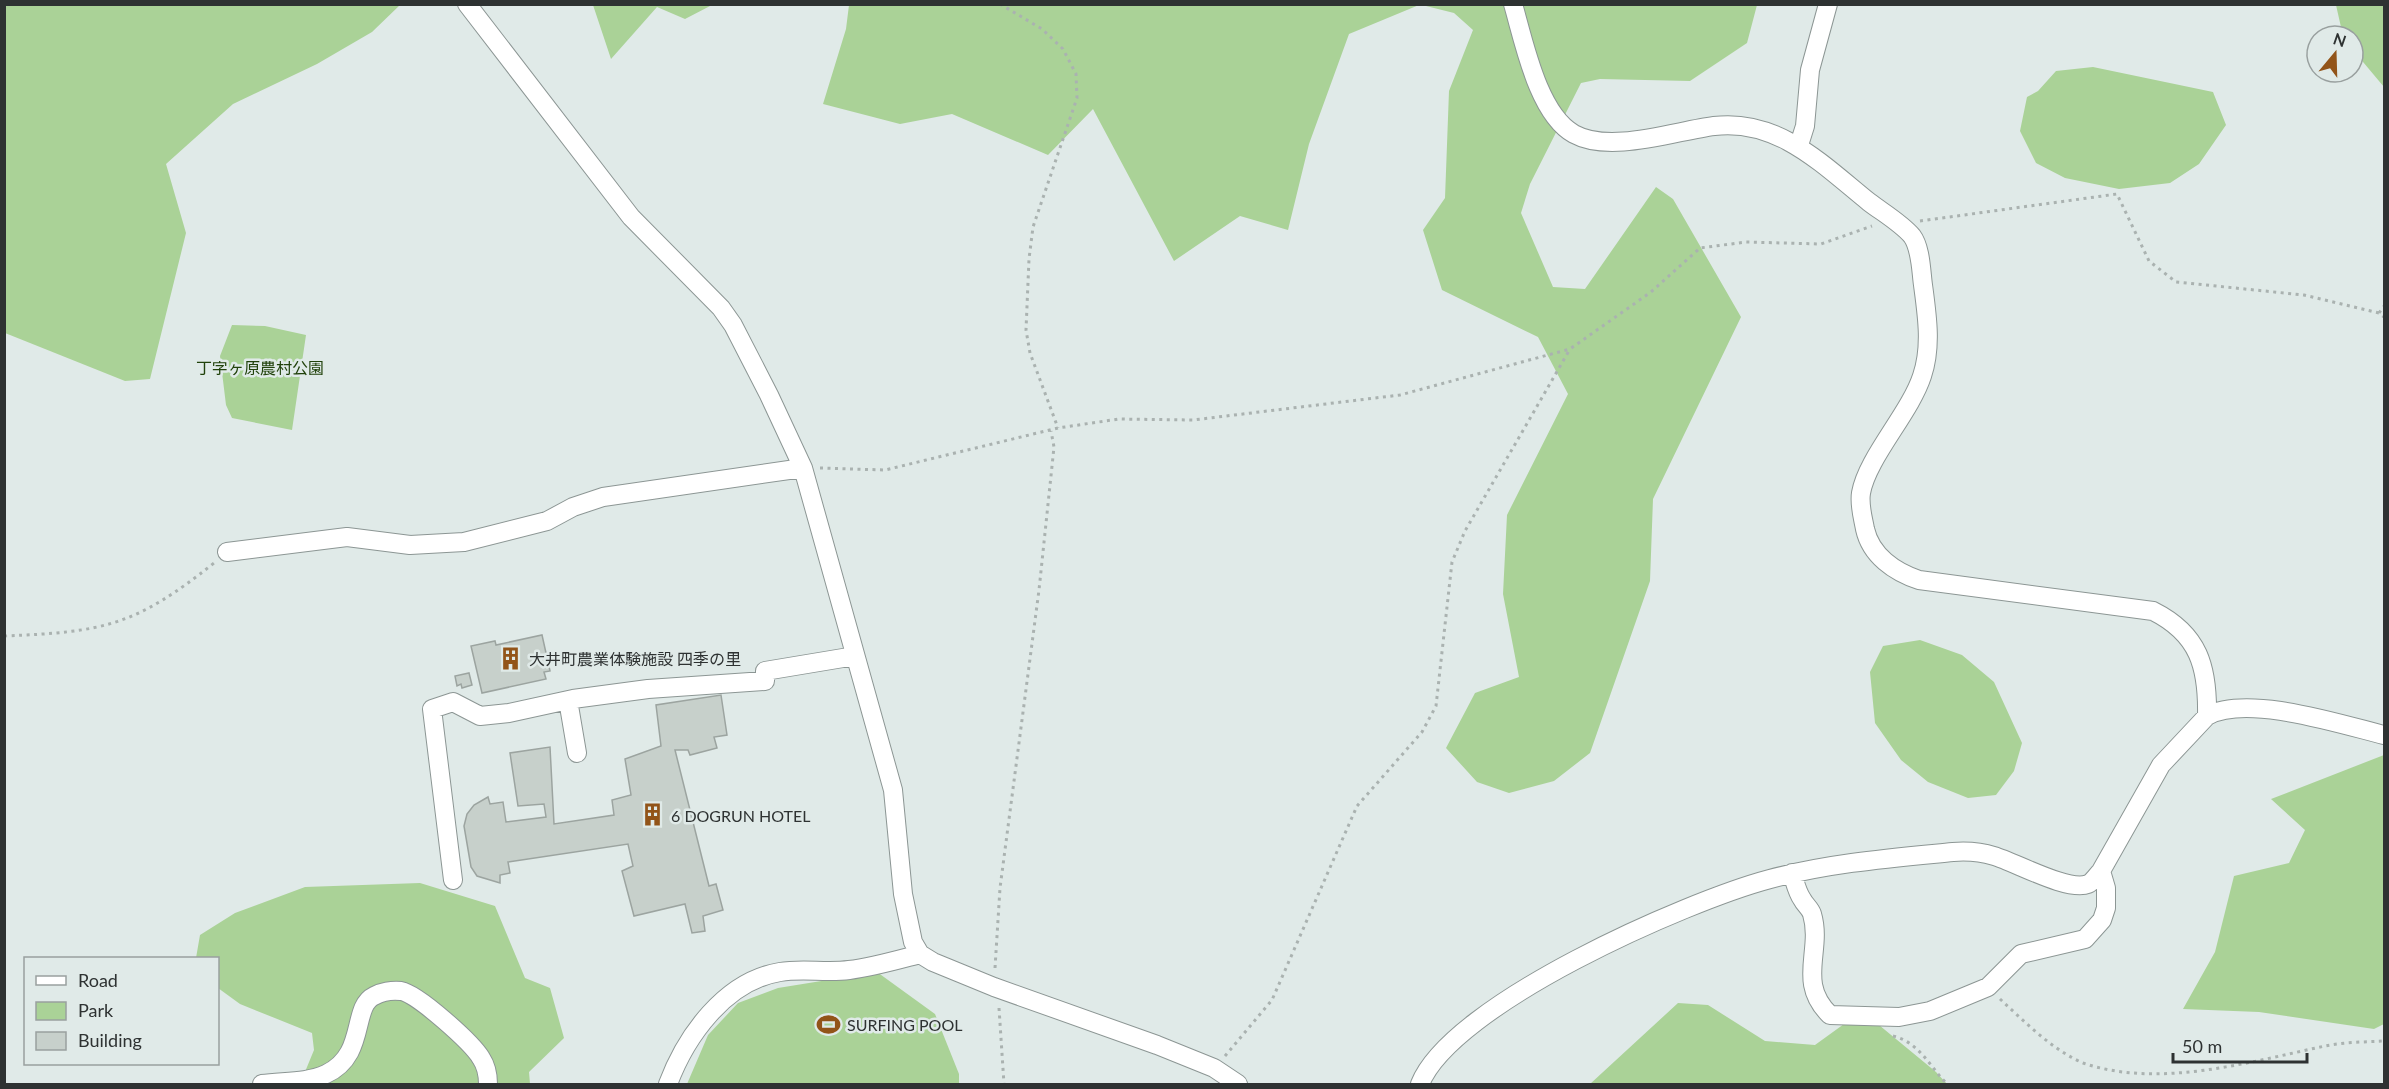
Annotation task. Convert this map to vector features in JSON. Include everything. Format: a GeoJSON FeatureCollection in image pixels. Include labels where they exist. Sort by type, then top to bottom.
{"type":"FeatureCollection","features":[{"type":"Feature","properties":{"kind":"street"},"geometry":{"type":"LineString","coordinates":[[467,4],[631,217],[721,309],[733,326],[764,385],[803,468],[893,789],[903,894],[913,942],[920,954],[933,962],[998,988],[1214,1068],[1238,1084]]}},
{"type":"Feature","properties":{"kind":"street"},"geometry":{"type":"LineString","coordinates":[[1513,4],[1545,101],[1559,121],[1574,134],[1593,141],[1618,141],[1732,125],[1774,134],[1799,145],[1912,237],[1920,262],[1928,318],[1928,346],[1918,388],[1873,465],[1861,493],[1867,537],[1876,553],[1895,570],[1919,580],[2154,611],[2172,620],[2183,630],[2199,654],[2208,696],[2207,716]]}},
{"type":"Feature","properties":{"kind":"street"},"geometry":{"type":"LineString","coordinates":[[1799,145],[1805,126],[1810,70],[1828,4]]}},
{"type":"Feature","properties":{"kind":"street"},"geometry":{"type":"LineString","coordinates":[[228,552],[347,537],[410,545],[464,542],[547,521],[573,507],[603,497],[803,468]]}},
{"type":"Feature","properties":{"kind":"street"},"geometry":{"type":"LineString","coordinates":[[453,880],[432,709],[453,702],[480,716],[568,700],[648,689],[765,681],[765,671],[855,656]]}},
{"type":"Feature","properties":{"kind":"street"},"geometry":{"type":"LineString","coordinates":[[568,700],[577,753]]}},
{"type":"Feature","properties":{"kind":"street"},"geometry":{"type":"LineString","coordinates":[[1420,1084],[1444,1051],[1480,1019],[1581,955],[1734,890],[1792,873],[1855,863],[1956,852],[1994,856],[2078,885],[2089,884],[2101,871],[2161,765],[2207,716],[2220,709],[2232,707],[2279,710],[2385,735]]}},
{"type":"Feature","properties":{"kind":"street"},"geometry":{"type":"LineString","coordinates":[[1792,873],[1801,898],[1812,912],[1814,926],[1810,982],[1824,1010],[1830,1015],[1899,1017],[1930,1011],[1988,987],[2021,954],[2085,939],[2095,931],[2106,908],[2106,888],[2101,871]]}},
{"type":"Feature","properties":{"kind":"street"},"geometry":{"type":"LineString","coordinates":[[668,1084],[680,1058],[701,1027],[721,1002],[746,983],[779,972],[849,970],[920,954]]}},
{"type":"Feature","properties":{"kind":"street"},"geometry":{"type":"LineString","coordinates":[[262,1084],[312,1079],[334,1070],[351,1052],[365,1002],[378,994],[401,991],[418,1000],[475,1049],[485,1065],[488,1084]]}},
{"type":"Feature","properties":{"kind":"path"},"geometry":{"type":"LineString","coordinates":[[1000,4],[1042,29],[1063,49],[1076,74],[1077,98],[1033,227],[1029,259],[1026,330],[1030,353],[1058,428]]}},
{"type":"Feature","properties":{"kind":"path"},"geometry":{"type":"LineString","coordinates":[[803,468],[885,470],[1058,428],[1119,419],[1193,420],[1400,395],[1570,349],[1651,292],[1700,248],[1746,242],[1821,244],[1874,225],[1899,225],[2117,194],[2149,261],[2176,282],[2304,295],[2379,313],[2385,317]]}},
{"type":"Feature","properties":{"kind":"path"},"geometry":{"type":"LineString","coordinates":[[2379,313],[2385,306]]}},
{"type":"Feature","properties":{"kind":"path"},"geometry":{"type":"LineString","coordinates":[[1214,1068],[1272,1000],[1357,806],[1422,732],[1436,706],[1452,562],[1465,531],[1570,349]]}},
{"type":"Feature","properties":{"kind":"path"},"geometry":{"type":"LineString","coordinates":[[1004,1084],[998,988],[1000,888],[1039,590],[1054,447],[1051,431]]}},
{"type":"Feature","properties":{"kind":"path"},"geometry":{"type":"LineString","coordinates":[[4,636],[73,633],[112,625],[134,617],[183,588],[228,552]]}},
{"type":"Feature","properties":{"kind":"path"},"geometry":{"type":"LineString","coordinates":[[1988,987],[2032,1029],[2081,1063],[2125,1074],[2156,1076],[2206,1073],[2327,1046],[2385,1041]]}},
{"type":"Feature","properties":{"kind":"path"},"geometry":{"type":"LineString","coordinates":[[1891,1036],[1901,1038],[1920,1050],[1947,1084]]}},
{"type":"Feature","properties":{"kind":"green space"},"geometry":{"type":"Polygon","coordinates":[[[593,4],[712,5],[685,19],[657,7],[611,59],[593,4]]]}},
{"type":"Feature","properties":{"kind":"green space"},"geometry":{"type":"Polygon","coordinates":[[[849,4],[1419,5],[1349,34],[1309,144],[1288,230],[1240,216],[1174,261],[1093,109],[1048,155],[952,114],[900,124],[823,104],[846,29],[849,4]]]}},
{"type":"Feature","properties":{"kind":"green space"},"geometry":{"type":"Polygon","coordinates":[[[4,5],[400,5],[372,32],[317,64],[233,104],[166,164],[186,233],[150,379],[125,381],[5,333],[4,5]]]}},
{"type":"Feature","properties":{"kind":"green space"},"geometry":{"type":"Polygon","coordinates":[[[1422,5],[1757,5],[1747,43],[1690,81],[1600,79],[1581,83],[1530,184],[1521,213],[1553,287],[1585,289],[1656,187],[1673,199],[1741,317],[1653,499],[1650,581],[1590,753],[1554,781],[1509,793],[1477,782],[1446,748],[1475,693],[1519,677],[1503,594],[1507,515],[1568,394],[1538,337],[1442,290],[1423,230],[1445,198],[1449,91],[1473,30],[1454,13],[1422,5]]]}},
{"type":"Feature","properties":{"kind":"green space"},"geometry":{"type":"Polygon","coordinates":[[[2336,5],[2384,5],[2384,87],[2365,64],[2365,24],[2340,24],[2336,5]]]}},
{"type":"Feature","properties":{"kind":"green space"},"geometry":{"type":"Polygon","coordinates":[[[2093,67],[2213,92],[2226,125],[2199,164],[2170,183],[2119,189],[2065,178],[2036,163],[2020,131],[2027,97],[2038,91],[2056,71],[2093,67]]]}},
{"type":"Feature","properties":{"kind":"green space","name":"丁字ヶ原農村公園"},"geometry":{"type":"Polygon","coordinates":[[[232,325],[265,326],[306,335],[292,430],[232,418],[226,405],[220,356],[232,325]]]}},
{"type":"Feature","properties":{"kind":"green space"},"geometry":{"type":"Polygon","coordinates":[[[1920,640],[1962,655],[1994,682],[2022,743],[2014,771],[1996,795],[1968,798],[1928,782],[1901,760],[1875,723],[1870,672],[1883,646],[1920,640]]]}},
{"type":"Feature","properties":{"kind":"green space"},"geometry":{"type":"Polygon","coordinates":[[[2384,755],[2384,1024],[2374,1029],[2259,1012],[2183,1009],[2215,952],[2234,876],[2289,863],[2305,830],[2271,799],[2384,755]]]}},
{"type":"Feature","properties":{"kind":"green space"},"geometry":{"type":"Polygon","coordinates":[[[420,883],[495,906],[525,978],[550,988],[564,1038],[529,1072],[530,1084],[300,1084],[314,1050],[312,1033],[240,1004],[219,989],[219,957],[196,957],[200,935],[235,913],[305,887],[420,883]]]}},
{"type":"Feature","properties":{"kind":"green space","name":"SURFING POOL"},"geometry":{"type":"Polygon","coordinates":[[[877,972],[935,1014],[959,1074],[959,1084],[687,1084],[708,1035],[738,1003],[778,988],[877,972]]]}},
{"type":"Feature","properties":{"kind":"green space"},"geometry":{"type":"Polygon","coordinates":[[[1678,1003],[1708,1005],[1765,1041],[1815,1045],[1862,1011],[1936,1072],[1947,1084],[1590,1084],[1678,1003]]]}},
{"type":"Feature","properties":{"kind":"building","name":"大井町農業体験施設 四季の里"},"geometry":{"type":"Polygon","coordinates":[[[542,635],[550,671],[544,672],[546,679],[482,693],[471,646],[495,641],[496,645],[542,635]]]}},
{"type":"Feature","properties":{"kind":"building"},"geometry":{"type":"Polygon","coordinates":[[[469,673],[472,685],[462,688],[461,684],[457,686],[455,676],[469,673]]]}},
{"type":"Feature","properties":{"kind":"building","name":"6 DOGRUN HOTEL"},"geometry":{"type":"Polygon","coordinates":[[[721,695],[727,735],[714,737],[717,748],[690,755],[688,750],[675,750],[709,886],[716,884],[723,910],[703,916],[705,931],[692,933],[685,904],[634,916],[622,871],[633,866],[628,844],[508,862],[510,873],[500,875],[500,883],[477,876],[471,867],[464,826],[467,814],[474,805],[488,797],[490,804],[503,802],[506,822],[546,817],[544,804],[518,806],[510,753],[550,747],[554,824],[614,815],[612,800],[631,795],[625,759],[661,746],[656,705],[721,695]]]}},
{"type":"Feature","properties":{"kind":"place","name":"大井町農業体験施設 四季の里"},"geometry":{"type":"Point","coordinates":[511,658]}},
{"type":"Feature","properties":{"kind":"place","name":"6 DOGRUN HOTEL"},"geometry":{"type":"Point","coordinates":[653,815]}},
{"type":"Feature","properties":{"kind":"place","name":"SURFING POOL"},"geometry":{"type":"Point","coordinates":[829,1024]}}]}
